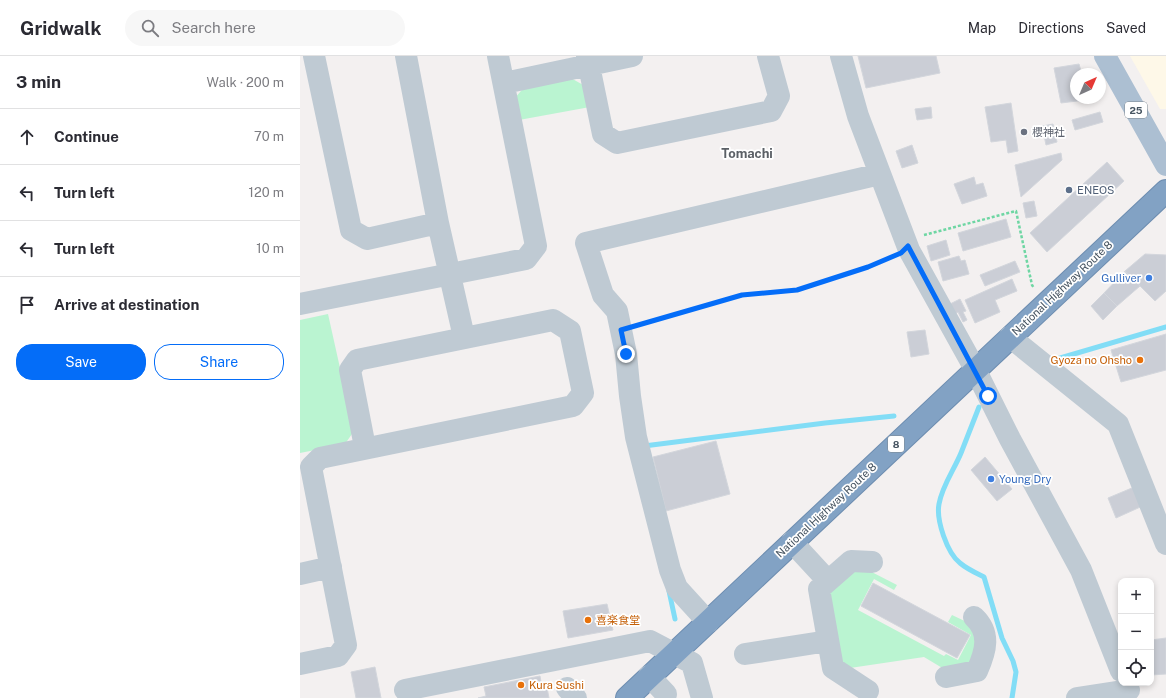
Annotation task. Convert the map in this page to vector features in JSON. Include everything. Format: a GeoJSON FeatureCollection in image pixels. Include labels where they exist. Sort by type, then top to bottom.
{"type":"FeatureCollection","features":[{"type":"Feature","properties":{"kind":"highway","name":"National Highway Route 8"},"geometry":{"type":"LineString","coordinates":[[627,698],[975,369],[1166,191]]}},
{"type":"Feature","properties":{"kind":"main road","name":"25"},"geometry":{"type":"LineString","coordinates":[[1105,56],[1166,165]]}},
{"type":"Feature","properties":{"kind":"street"},"geometry":{"type":"LineString","coordinates":[[314,56],[351,230],[367,239],[438,223]]}},
{"type":"Feature","properties":{"kind":"street"},"geometry":{"type":"LineString","coordinates":[[406,56],[438,223],[464,337]]}},
{"type":"Feature","properties":{"kind":"street"},"geometry":{"type":"LineString","coordinates":[[300,304],[526,259],[536,246],[498,56]]}},
{"type":"Feature","properties":{"kind":"street"},"geometry":{"type":"LineString","coordinates":[[504,82],[588,60],[632,56]]}},
{"type":"Feature","properties":{"kind":"street"},"geometry":{"type":"LineString","coordinates":[[588,60],[602,134],[617,143],[771,110],[779,96],[768,56]]}},
{"type":"Feature","properties":{"kind":"street"},"geometry":{"type":"LineString","coordinates":[[841,56],[858,116],[908,246],[1081,570],[1118,662]]}},
{"type":"Feature","properties":{"kind":"street"},"geometry":{"type":"LineString","coordinates":[[708,622],[677,588],[670,570],[636,436],[626,354],[621,330],[616,311],[603,295],[586,243],[880,174]]}},
{"type":"Feature","properties":{"kind":"street"},"geometry":{"type":"LineString","coordinates":[[300,664],[338,656],[346,645],[312,467],[320,458],[365,447],[573,406],[582,393],[570,331],[553,320],[357,360],[350,370],[365,447]]}},
{"type":"Feature","properties":{"kind":"street"},"geometry":{"type":"LineString","coordinates":[[1010,337],[1118,424],[1166,544]]}},
{"type":"Feature","properties":{"kind":"street"},"geometry":{"type":"LineString","coordinates":[[792,542],[828,581]]}},
{"type":"Feature","properties":{"kind":"street"},"geometry":{"type":"LineString","coordinates":[[868,692],[833,668],[819,589],[851,562],[872,562]]}},
{"type":"Feature","properties":{"kind":"street"},"geometry":{"type":"LineString","coordinates":[[300,574],[331,567]]}},
{"type":"Feature","properties":{"kind":"street"},"geometry":{"type":"LineString","coordinates":[[946,677],[977,671],[984,655],[986,640],[981,624],[974,617]]}},
{"type":"Feature","properties":{"kind":"street"},"geometry":{"type":"LineString","coordinates":[[406,690],[650,641],[692,663],[702,698]]}},
{"type":"Feature","properties":{"kind":"street"},"geometry":{"type":"LineString","coordinates":[[745,654],[828,641]]}},
{"type":"Feature","properties":{"kind":"street"},"geometry":{"type":"LineString","coordinates":[[649,676],[666,694]]}},
{"type":"Feature","properties":{"kind":"street"},"geometry":{"type":"LineString","coordinates":[[1077,698],[1123,686]]}},
{"type":"Feature","properties":{"kind":"path"},"geometry":{"type":"LineString","coordinates":[[621,330],[742,295],[797,290],[868,267],[901,253],[915,238],[1016,211],[1032,285],[1036,291]]}},
{"type":"Feature","properties":{"kind":"shaded area"},"geometry":{"type":"Polygon","coordinates":[[[1130,56],[1166,56],[1166,109],[1160,109],[1130,56]]]}},
{"type":"Feature","properties":{"kind":"green space"},"geometry":{"type":"Polygon","coordinates":[[[569,77],[585,86],[590,107],[519,120],[514,99],[527,84],[569,77]]]}},
{"type":"Feature","properties":{"kind":"green space"},"geometry":{"type":"Polygon","coordinates":[[[328,314],[354,431],[345,444],[300,453],[300,320],[328,314]]]}},
{"type":"Feature","properties":{"kind":"green space"},"geometry":{"type":"Polygon","coordinates":[[[860,566],[897,585],[894,590],[874,579],[858,610],[944,656],[946,654],[958,660],[971,635],[948,622],[952,615],[971,624],[978,653],[967,665],[944,669],[924,657],[850,668],[842,663],[829,593],[860,566]]]}},
{"type":"Feature","properties":{"kind":"building"},"geometry":{"type":"Polygon","coordinates":[[[858,56],[936,56],[940,73],[866,88],[858,56]]]}},
{"type":"Feature","properties":{"kind":"building"},"geometry":{"type":"Polygon","coordinates":[[[1079,64],[1080,68],[1070,68],[1070,102],[1061,103],[1054,68],[1079,64]]]}},
{"type":"Feature","properties":{"kind":"building"},"geometry":{"type":"Polygon","coordinates":[[[1011,103],[1018,151],[1008,153],[1006,140],[991,142],[985,107],[1011,103]]]}},
{"type":"Feature","properties":{"kind":"building"},"geometry":{"type":"Polygon","coordinates":[[[931,107],[932,118],[917,120],[915,109],[931,107]]]}},
{"type":"Feature","properties":{"kind":"building"},"geometry":{"type":"Polygon","coordinates":[[[1100,112],[1103,122],[1075,130],[1072,120],[1100,112]]]}},
{"type":"Feature","properties":{"kind":"building"},"geometry":{"type":"Polygon","coordinates":[[[1053,124],[1057,142],[1046,145],[1042,126],[1053,124]]]}},
{"type":"Feature","properties":{"kind":"building"},"geometry":{"type":"Polygon","coordinates":[[[912,145],[918,163],[902,168],[896,151],[912,145]]]}},
{"type":"Feature","properties":{"kind":"building"},"geometry":{"type":"Polygon","coordinates":[[[1061,153],[1062,160],[1021,197],[1015,165],[1061,153]]]}},
{"type":"Feature","properties":{"kind":"building"},"geometry":{"type":"Polygon","coordinates":[[[1107,162],[1124,181],[1047,252],[1030,233],[1107,162]]]}},
{"type":"Feature","properties":{"kind":"building"},"geometry":{"type":"Polygon","coordinates":[[[974,177],[976,185],[983,183],[987,196],[962,204],[954,184],[974,177]]]}},
{"type":"Feature","properties":{"kind":"building"},"geometry":{"type":"Polygon","coordinates":[[[1034,201],[1037,216],[1026,218],[1023,203],[1034,201]]]}},
{"type":"Feature","properties":{"kind":"building"},"geometry":{"type":"Polygon","coordinates":[[[1006,219],[1011,237],[963,251],[958,233],[1006,219]]]}},
{"type":"Feature","properties":{"kind":"building"},"geometry":{"type":"Polygon","coordinates":[[[946,240],[950,255],[931,261],[927,246],[946,240]]]}},
{"type":"Feature","properties":{"kind":"building","name":"Gulliver"},"geometry":{"type":"Polygon","coordinates":[[[1145,254],[1166,255],[1166,291],[1155,301],[1125,271],[1145,254]]]}},
{"type":"Feature","properties":{"kind":"building"},"geometry":{"type":"Polygon","coordinates":[[[959,256],[961,261],[965,260],[969,274],[943,281],[938,262],[959,256]]]}},
{"type":"Feature","properties":{"kind":"building"},"geometry":{"type":"Polygon","coordinates":[[[1015,261],[1020,272],[985,286],[980,275],[1015,261]]]}},
{"type":"Feature","properties":{"kind":"building"},"geometry":{"type":"Polygon","coordinates":[[[1125,271],[1140,286],[1117,306],[1104,293],[1125,271]]]}},
{"type":"Feature","properties":{"kind":"building"},"geometry":{"type":"Polygon","coordinates":[[[1012,279],[1017,291],[995,300],[1000,312],[975,323],[965,300],[1012,279]]]}},
{"type":"Feature","properties":{"kind":"building"},"geometry":{"type":"Polygon","coordinates":[[[1104,293],[1117,306],[1103,320],[1091,306],[1104,293]]]}},
{"type":"Feature","properties":{"kind":"building"},"geometry":{"type":"Polygon","coordinates":[[[960,299],[966,311],[963,312],[967,320],[963,322],[958,312],[955,314],[950,304],[960,299]]]}},
{"type":"Feature","properties":{"kind":"building"},"geometry":{"type":"Polygon","coordinates":[[[925,330],[929,354],[911,357],[907,332],[925,330]]]}},
{"type":"Feature","properties":{"kind":"building","name":"Gyoza no Ohsho"},"geometry":{"type":"Polygon","coordinates":[[[1166,334],[1166,370],[1121,382],[1111,350],[1166,334]]]}},
{"type":"Feature","properties":{"kind":"building"},"geometry":{"type":"Polygon","coordinates":[[[716,441],[730,494],[666,511],[653,457],[716,441]]]}},
{"type":"Feature","properties":{"kind":"building","name":"Young Dry"},"geometry":{"type":"Polygon","coordinates":[[[985,457],[1012,489],[997,501],[971,470],[985,457]]]}},
{"type":"Feature","properties":{"kind":"building"},"geometry":{"type":"Polygon","coordinates":[[[1139,485],[1147,504],[1116,518],[1108,498],[1139,485]]]}},
{"type":"Feature","properties":{"kind":"building"},"geometry":{"type":"Polygon","coordinates":[[[873,583],[970,635],[957,658],[861,606],[873,583]]]}},
{"type":"Feature","properties":{"kind":"building","name":"喜楽食堂"},"geometry":{"type":"Polygon","coordinates":[[[607,604],[613,630],[568,638],[563,611],[607,604]]]}},
{"type":"Feature","properties":{"kind":"building"},"geometry":{"type":"Polygon","coordinates":[[[1166,638],[1166,674],[1154,675],[1154,640],[1166,638]]]}},
{"type":"Feature","properties":{"kind":"building"},"geometry":{"type":"Polygon","coordinates":[[[375,667],[381,698],[356,698],[351,672],[375,667]]]}},
{"type":"Feature","properties":{"kind":"building","name":"Kura Sushi"},"geometry":{"type":"Polygon","coordinates":[[[540,676],[541,682],[546,682],[549,698],[478,698],[486,696],[484,687],[540,676]]]}},
{"type":"Feature","properties":{"kind":"waterway"},"geometry":{"type":"LineString","coordinates":[[1050,361],[1166,327]]}},
{"type":"Feature","properties":{"kind":"waterway"},"geometry":{"type":"LineString","coordinates":[[979,407],[961,453],[945,484],[939,504],[939,519],[947,544],[955,558],[972,571],[984,577],[1002,638],[1013,661],[1016,672],[1012,698]]}},
{"type":"Feature","properties":{"kind":"waterway"},"geometry":{"type":"LineString","coordinates":[[644,446],[825,423],[894,416]]}},
{"type":"Feature","properties":{"kind":"waterway"},"geometry":{"type":"LineString","coordinates":[[669,591],[675,619]]}},
{"type":"Feature","properties":{"kind":"place","name":"櫻神社"},"geometry":{"type":"Point","coordinates":[1024,132]}},
{"type":"Feature","properties":{"kind":"place","name":"ENEOS"},"geometry":{"type":"Point","coordinates":[1069,190]}},
{"type":"Feature","properties":{"kind":"place","name":"Gulliver"},"geometry":{"type":"Point","coordinates":[1149,278]}},
{"type":"Feature","properties":{"kind":"place","name":"Gyoza no Ohsho"},"geometry":{"type":"Point","coordinates":[1140,360]}},
{"type":"Feature","properties":{"kind":"place","name":"Young Dry"},"geometry":{"type":"Point","coordinates":[991,479]}},
{"type":"Feature","properties":{"kind":"place","name":"喜楽食堂"},"geometry":{"type":"Point","coordinates":[588,620]}},
{"type":"Feature","properties":{"kind":"place","name":"Kura Sushi"},"geometry":{"type":"Point","coordinates":[521,685]}},
{"type":"Feature","properties":{"kind":"district","name":"Tomachi"},"geometry":{"type":"Point","coordinates":[747,153]}},
{"type":"Feature","properties":{"kind":"route"},"geometry":{"type":"LineString","coordinates":[[626,354],[621,330],[742,295],[797,290],[868,267],[901,253],[908,246],[975,369],[988,396]]}}]}
